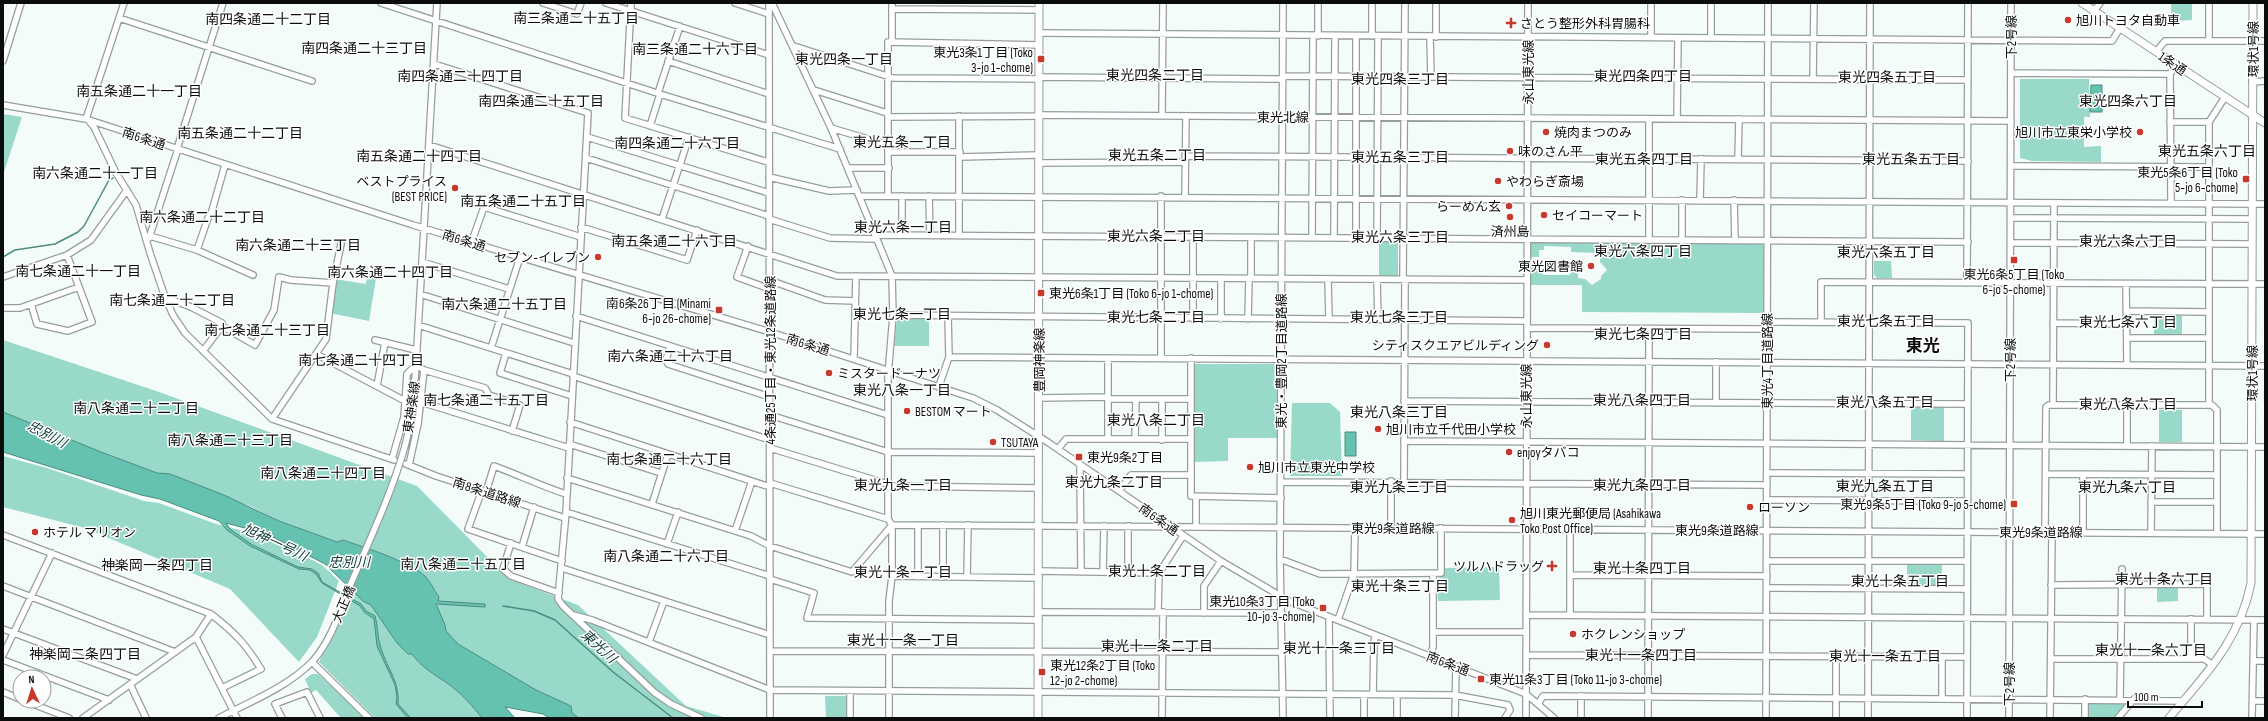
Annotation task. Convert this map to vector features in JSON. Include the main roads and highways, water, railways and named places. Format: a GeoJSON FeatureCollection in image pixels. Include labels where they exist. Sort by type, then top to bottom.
{"type":"FeatureCollection","features":[{"type":"Feature","properties":{"kind":"main road","name":"1条通"},"geometry":{"type":"LineString","coordinates":[[2082,3],[2265,123]]}},
{"type":"Feature","properties":{"kind":"main road","name":"環状1号線"},"geometry":{"type":"LineString","coordinates":[[2169,718],[2213,665],[2233,636],[2251,583],[2253,3]]}},
{"type":"Feature","properties":{"kind":"main road","name":"豊岡神楽線"},"geometry":{"type":"LineString","coordinates":[[1038,718],[1039,6]]}},
{"type":"Feature","properties":{"kind":"water"},"geometry":{"type":"Polygon","coordinates":[[[2091,85],[2102,85],[2102,112],[2090,112],[2091,85]]]}},
{"type":"Feature","properties":{"kind":"water","name":"忠別川"},"geometry":{"type":"Polygon","coordinates":[[[3,412],[101,452],[157,473],[170,474],[224,495],[279,521],[337,542],[343,540],[397,560],[417,570],[429,580],[439,597],[438,601],[485,604],[485,607],[436,604],[446,631],[458,644],[536,690],[571,706],[572,713],[579,718],[549,718],[543,714],[505,707],[515,718],[482,718],[457,691],[424,667],[412,654],[408,654],[397,643],[371,605],[363,601],[325,564],[267,534],[226,523],[230,529],[251,544],[298,567],[312,569],[318,573],[322,582],[361,604],[366,611],[375,616],[380,645],[397,688],[398,704],[411,718],[408,718],[396,704],[397,697],[395,685],[377,646],[374,619],[364,612],[360,606],[322,583],[316,574],[310,570],[299,569],[250,546],[227,530],[219,521],[160,499],[141,495],[3,452],[3,412]]]}},
{"type":"Feature","properties":{"kind":"water"},"geometry":{"type":"Polygon","coordinates":[[[1345,432],[1356,432],[1356,456],[1345,456],[1345,432]]]}},
{"type":"Feature","properties":{"kind":"waterway"},"geometry":{"type":"LineString","coordinates":[[3,257],[15,250],[55,244],[78,232],[84,226],[109,180],[113,178]]}},
{"type":"Feature","properties":{"kind":"waterway","name":"東光川"},"geometry":{"type":"LineString","coordinates":[[503,606],[534,611],[555,620],[613,672],[673,718]]}},
{"type":"Feature","properties":{"kind":"place","name":"旭川トヨタ自動車"},"geometry":{"type":"Point","coordinates":[2068,20]}},
{"type":"Feature","properties":{"kind":"place","name":"さとう整形外科胃腸科"},"geometry":{"type":"Point","coordinates":[1511,23]}},
{"type":"Feature","properties":{"kind":"place","name":"東光3条1丁目 (Toko 3-jo 1-chome)"},"geometry":{"type":"Point","coordinates":[1041,59]}},
{"type":"Feature","properties":{"kind":"place","name":"焼肉まつのみ"},"geometry":{"type":"Point","coordinates":[1546,132]}},
{"type":"Feature","properties":{"kind":"place","name":"旭川市立東栄小学校"},"geometry":{"type":"Point","coordinates":[2140,132]}},
{"type":"Feature","properties":{"kind":"place","name":"味のさん平"},"geometry":{"type":"Point","coordinates":[1510,151]}},
{"type":"Feature","properties":{"kind":"place","name":"東光5条6丁目 (Toko 5-jo 6-chome)"},"geometry":{"type":"Point","coordinates":[2246,179]}},
{"type":"Feature","properties":{"kind":"place","name":"やわらぎ斎場"},"geometry":{"type":"Point","coordinates":[1498,181]}},
{"type":"Feature","properties":{"kind":"place","name":"ベストプライス (BEST PRICE)"},"geometry":{"type":"Point","coordinates":[455,188]}},
{"type":"Feature","properties":{"kind":"place","name":"らーめん玄"},"geometry":{"type":"Point","coordinates":[1509,206]}},
{"type":"Feature","properties":{"kind":"place","name":"セイコーマート"},"geometry":{"type":"Point","coordinates":[1544,215]}},
{"type":"Feature","properties":{"kind":"place","name":"済州島"},"geometry":{"type":"Point","coordinates":[1510,217]}},
{"type":"Feature","properties":{"kind":"place","name":"セブン-イレブン"},"geometry":{"type":"Point","coordinates":[598,257]}},
{"type":"Feature","properties":{"kind":"place","name":"東光6条5丁目 (Toko 6-jo 5-chome)"},"geometry":{"type":"Point","coordinates":[2014,260]}},
{"type":"Feature","properties":{"kind":"place","name":"東光図書館"},"geometry":{"type":"Point","coordinates":[1591,266]}},
{"type":"Feature","properties":{"kind":"place","name":"東光6条1丁目 (Toko 6-jo 1-chome)"},"geometry":{"type":"Point","coordinates":[1041,293]}},
{"type":"Feature","properties":{"kind":"place","name":"南6条26丁目 (Minami 6-jo 26-chome)"},"geometry":{"type":"Point","coordinates":[719,310]}},
{"type":"Feature","properties":{"kind":"place","name":"シティスクエアビルディング"},"geometry":{"type":"Point","coordinates":[1547,345]}},
{"type":"Feature","properties":{"kind":"place","name":"ミスタードーナツ"},"geometry":{"type":"Point","coordinates":[829,373]}},
{"type":"Feature","properties":{"kind":"place","name":"BESTOM マート"},"geometry":{"type":"Point","coordinates":[907,411]}},
{"type":"Feature","properties":{"kind":"place","name":"旭川市立千代田小学校"},"geometry":{"type":"Point","coordinates":[1378,429]}},
{"type":"Feature","properties":{"kind":"place","name":"TSUTAYA"},"geometry":{"type":"Point","coordinates":[993,442]}},
{"type":"Feature","properties":{"kind":"place","name":"enjoyタバコ"},"geometry":{"type":"Point","coordinates":[1509,452]}},
{"type":"Feature","properties":{"kind":"place","name":"東光9条2丁目"},"geometry":{"type":"Point","coordinates":[1079,457]}},
{"type":"Feature","properties":{"kind":"place","name":"旭川市立東光中学校"},"geometry":{"type":"Point","coordinates":[1250,467]}},
{"type":"Feature","properties":{"kind":"place","name":"東光9条5丁目 (Toko 9-jo 5-chome)"},"geometry":{"type":"Point","coordinates":[2014,504]}},
{"type":"Feature","properties":{"kind":"place","name":"ローソン"},"geometry":{"type":"Point","coordinates":[1750,507]}},
{"type":"Feature","properties":{"kind":"place","name":"旭川東光郵便局 (Asahikawa Toko Post Office)"},"geometry":{"type":"Point","coordinates":[1512,520]}},
{"type":"Feature","properties":{"kind":"place","name":"ホテル マリオン"},"geometry":{"type":"Point","coordinates":[35,532]}},
{"type":"Feature","properties":{"kind":"place","name":"ツルハドラッグ"},"geometry":{"type":"Point","coordinates":[1552,566]}},
{"type":"Feature","properties":{"kind":"place","name":"東光10条3丁目 (Toko 10-jo 3-chome)"},"geometry":{"type":"Point","coordinates":[1323,608]}},
{"type":"Feature","properties":{"kind":"place","name":"ホクレンショップ"},"geometry":{"type":"Point","coordinates":[1573,634]}},
{"type":"Feature","properties":{"kind":"place","name":"東光12条2丁目 (Toko 12-jo 2-chome)"},"geometry":{"type":"Point","coordinates":[1042,672]}},
{"type":"Feature","properties":{"kind":"place","name":"東光11条3丁目 (Toko 11-jo 3-chome)"},"geometry":{"type":"Point","coordinates":[1481,679]}},
{"type":"Feature","properties":{"kind":"district","name":"南三条通二十五丁目"},"geometry":{"type":"Point","coordinates":[576,18]}},
{"type":"Feature","properties":{"kind":"district","name":"南四条通二十二丁目"},"geometry":{"type":"Point","coordinates":[268,19]}},
{"type":"Feature","properties":{"kind":"district","name":"南四条通二十三丁目"},"geometry":{"type":"Point","coordinates":[364,48]}},
{"type":"Feature","properties":{"kind":"district","name":"南三条通二十六丁目"},"geometry":{"type":"Point","coordinates":[695,49]}},
{"type":"Feature","properties":{"kind":"district","name":"東光四条一丁目"},"geometry":{"type":"Point","coordinates":[844,59]}},
{"type":"Feature","properties":{"kind":"district","name":"東光四条二丁目"},"geometry":{"type":"Point","coordinates":[1155,75]}},
{"type":"Feature","properties":{"kind":"district","name":"南四条通二十四丁目"},"geometry":{"type":"Point","coordinates":[460,76]}},
{"type":"Feature","properties":{"kind":"district","name":"東光四条四丁目"},"geometry":{"type":"Point","coordinates":[1643,76]}},
{"type":"Feature","properties":{"kind":"district","name":"東光四条五丁目"},"geometry":{"type":"Point","coordinates":[1887,77]}},
{"type":"Feature","properties":{"kind":"district","name":"東光四条三丁目"},"geometry":{"type":"Point","coordinates":[1400,79]}},
{"type":"Feature","properties":{"kind":"district","name":"南五条通二十一丁目"},"geometry":{"type":"Point","coordinates":[139,91]}},
{"type":"Feature","properties":{"kind":"district","name":"南四条通二十五丁目"},"geometry":{"type":"Point","coordinates":[541,101]}},
{"type":"Feature","properties":{"kind":"district","name":"東光四条六丁目"},"geometry":{"type":"Point","coordinates":[2128,101]}},
{"type":"Feature","properties":{"kind":"district","name":"南五条通二十二丁目"},"geometry":{"type":"Point","coordinates":[240,133]}},
{"type":"Feature","properties":{"kind":"district","name":"東光五条一丁目"},"geometry":{"type":"Point","coordinates":[902,142]}},
{"type":"Feature","properties":{"kind":"district","name":"南四条通二十六丁目"},"geometry":{"type":"Point","coordinates":[677,143]}},
{"type":"Feature","properties":{"kind":"district","name":"東光五条六丁目"},"geometry":{"type":"Point","coordinates":[2207,151]}},
{"type":"Feature","properties":{"kind":"district","name":"東光五条二丁目"},"geometry":{"type":"Point","coordinates":[1157,155]}},
{"type":"Feature","properties":{"kind":"district","name":"南五条通二十四丁目"},"geometry":{"type":"Point","coordinates":[419,156]}},
{"type":"Feature","properties":{"kind":"district","name":"東光五条三丁目"},"geometry":{"type":"Point","coordinates":[1400,157]}},
{"type":"Feature","properties":{"kind":"district","name":"東光五条四丁目"},"geometry":{"type":"Point","coordinates":[1644,159]}},
{"type":"Feature","properties":{"kind":"district","name":"東光五条五丁目"},"geometry":{"type":"Point","coordinates":[1911,159]}},
{"type":"Feature","properties":{"kind":"district","name":"南六条通二十一丁目"},"geometry":{"type":"Point","coordinates":[95,173]}},
{"type":"Feature","properties":{"kind":"district","name":"南五条通二十五丁目"},"geometry":{"type":"Point","coordinates":[523,201]}},
{"type":"Feature","properties":{"kind":"district","name":"南六条通二十二丁目"},"geometry":{"type":"Point","coordinates":[202,217]}},
{"type":"Feature","properties":{"kind":"district","name":"東光六条一丁目"},"geometry":{"type":"Point","coordinates":[903,227]}},
{"type":"Feature","properties":{"kind":"district","name":"東光六条二丁目"},"geometry":{"type":"Point","coordinates":[1156,236]}},
{"type":"Feature","properties":{"kind":"district","name":"東光六条三丁目"},"geometry":{"type":"Point","coordinates":[1400,237]}},
{"type":"Feature","properties":{"kind":"district","name":"南五条通二十六丁目"},"geometry":{"type":"Point","coordinates":[674,241]}},
{"type":"Feature","properties":{"kind":"district","name":"東光六条六丁目"},"geometry":{"type":"Point","coordinates":[2128,241]}},
{"type":"Feature","properties":{"kind":"district","name":"南六条通二十三丁目"},"geometry":{"type":"Point","coordinates":[298,245]}},
{"type":"Feature","properties":{"kind":"district","name":"東光六条四丁目"},"geometry":{"type":"Point","coordinates":[1643,251]}},
{"type":"Feature","properties":{"kind":"district","name":"東光六条五丁目"},"geometry":{"type":"Point","coordinates":[1886,252]}},
{"type":"Feature","properties":{"kind":"district","name":"南七条通二十一丁目"},"geometry":{"type":"Point","coordinates":[78,271]}},
{"type":"Feature","properties":{"kind":"district","name":"南六条通二十四丁目"},"geometry":{"type":"Point","coordinates":[390,272]}},
{"type":"Feature","properties":{"kind":"district","name":"南七条通二十二丁目"},"geometry":{"type":"Point","coordinates":[172,300]}},
{"type":"Feature","properties":{"kind":"district","name":"南六条通二十五丁目"},"geometry":{"type":"Point","coordinates":[504,304]}},
{"type":"Feature","properties":{"kind":"district","name":"東光七条一丁目"},"geometry":{"type":"Point","coordinates":[902,314]}},
{"type":"Feature","properties":{"kind":"district","name":"東光七条二丁目"},"geometry":{"type":"Point","coordinates":[1156,317]}},
{"type":"Feature","properties":{"kind":"district","name":"東光七条三丁目"},"geometry":{"type":"Point","coordinates":[1399,317]}},
{"type":"Feature","properties":{"kind":"district","name":"東光七条五丁目"},"geometry":{"type":"Point","coordinates":[1886,321]}},
{"type":"Feature","properties":{"kind":"district","name":"東光七条六丁目"},"geometry":{"type":"Point","coordinates":[2128,322]}},
{"type":"Feature","properties":{"kind":"district","name":"南七条通二十三丁目"},"geometry":{"type":"Point","coordinates":[267,330]}},
{"type":"Feature","properties":{"kind":"district","name":"東光七条四丁目"},"geometry":{"type":"Point","coordinates":[1643,334]}},
{"type":"Feature","properties":{"kind":"district","name":"東光"},"geometry":{"type":"Point","coordinates":[1923,345]}},
{"type":"Feature","properties":{"kind":"district","name":"南六条通二十六丁目"},"geometry":{"type":"Point","coordinates":[670,356]}},
{"type":"Feature","properties":{"kind":"district","name":"南七条通二十四丁目"},"geometry":{"type":"Point","coordinates":[361,360]}},
{"type":"Feature","properties":{"kind":"district","name":"東光八条一丁目"},"geometry":{"type":"Point","coordinates":[902,390]}},
{"type":"Feature","properties":{"kind":"district","name":"南七条通二十五丁目"},"geometry":{"type":"Point","coordinates":[486,400]}},
{"type":"Feature","properties":{"kind":"district","name":"東光八条四丁目"},"geometry":{"type":"Point","coordinates":[1642,400]}},
{"type":"Feature","properties":{"kind":"district","name":"東光八条五丁目"},"geometry":{"type":"Point","coordinates":[1885,402]}},
{"type":"Feature","properties":{"kind":"district","name":"東光八条六丁目"},"geometry":{"type":"Point","coordinates":[2128,404]}},
{"type":"Feature","properties":{"kind":"district","name":"南八条通二十二丁目"},"geometry":{"type":"Point","coordinates":[136,408]}},
{"type":"Feature","properties":{"kind":"district","name":"東光八条三丁目"},"geometry":{"type":"Point","coordinates":[1399,412]}},
{"type":"Feature","properties":{"kind":"district","name":"東光八条二丁目"},"geometry":{"type":"Point","coordinates":[1156,420]}},
{"type":"Feature","properties":{"kind":"district","name":"南八条通二十三丁目"},"geometry":{"type":"Point","coordinates":[230,440]}},
{"type":"Feature","properties":{"kind":"district","name":"南七条通二十六丁目"},"geometry":{"type":"Point","coordinates":[669,459]}},
{"type":"Feature","properties":{"kind":"district","name":"南八条通二十四丁目"},"geometry":{"type":"Point","coordinates":[323,473]}},
{"type":"Feature","properties":{"kind":"district","name":"東光九条二丁目"},"geometry":{"type":"Point","coordinates":[1114,482]}},
{"type":"Feature","properties":{"kind":"district","name":"東光九条一丁目"},"geometry":{"type":"Point","coordinates":[903,485]}},
{"type":"Feature","properties":{"kind":"district","name":"東光九条四丁目"},"geometry":{"type":"Point","coordinates":[1642,485]}},
{"type":"Feature","properties":{"kind":"district","name":"東光九条五丁目"},"geometry":{"type":"Point","coordinates":[1885,486]}},
{"type":"Feature","properties":{"kind":"district","name":"東光九条三丁目"},"geometry":{"type":"Point","coordinates":[1399,487]}},
{"type":"Feature","properties":{"kind":"district","name":"東光九条六丁目"},"geometry":{"type":"Point","coordinates":[2127,487]}},
{"type":"Feature","properties":{"kind":"district","name":"南八条通二十六丁目"},"geometry":{"type":"Point","coordinates":[666,556]}},
{"type":"Feature","properties":{"kind":"district","name":"南八条通二十五丁目"},"geometry":{"type":"Point","coordinates":[463,564]}},
{"type":"Feature","properties":{"kind":"district","name":"神楽岡一条四丁目"},"geometry":{"type":"Point","coordinates":[157,565]}},
{"type":"Feature","properties":{"kind":"district","name":"東光十条四丁目"},"geometry":{"type":"Point","coordinates":[1642,568]}},
{"type":"Feature","properties":{"kind":"district","name":"東光十条二丁目"},"geometry":{"type":"Point","coordinates":[1157,571]}},
{"type":"Feature","properties":{"kind":"district","name":"東光十条一丁目"},"geometry":{"type":"Point","coordinates":[903,572]}},
{"type":"Feature","properties":{"kind":"district","name":"東光十条六丁目"},"geometry":{"type":"Point","coordinates":[2164,579]}},
{"type":"Feature","properties":{"kind":"district","name":"東光十条五丁目"},"geometry":{"type":"Point","coordinates":[1900,581]}},
{"type":"Feature","properties":{"kind":"district","name":"東光十条三丁目"},"geometry":{"type":"Point","coordinates":[1400,586]}},
{"type":"Feature","properties":{"kind":"district","name":"東光十一条一丁目"},"geometry":{"type":"Point","coordinates":[903,640]}},
{"type":"Feature","properties":{"kind":"district","name":"東光十一条二丁目"},"geometry":{"type":"Point","coordinates":[1157,646]}},
{"type":"Feature","properties":{"kind":"district","name":"東光十一条三丁目"},"geometry":{"type":"Point","coordinates":[1339,648]}},
{"type":"Feature","properties":{"kind":"district","name":"東光十一条六丁目"},"geometry":{"type":"Point","coordinates":[2151,650]}},
{"type":"Feature","properties":{"kind":"district","name":"神楽岡二条四丁目"},"geometry":{"type":"Point","coordinates":[85,654]}},
{"type":"Feature","properties":{"kind":"district","name":"東光十一条四丁目"},"geometry":{"type":"Point","coordinates":[1641,655]}},
{"type":"Feature","properties":{"kind":"district","name":"東光十一条五丁目"},"geometry":{"type":"Point","coordinates":[1885,656]}},
{"type":"Feature","properties":{"kind":"water label","name":"旭神一号川"},"geometry":{"type":"Point","coordinates":[275,542]}}]}
